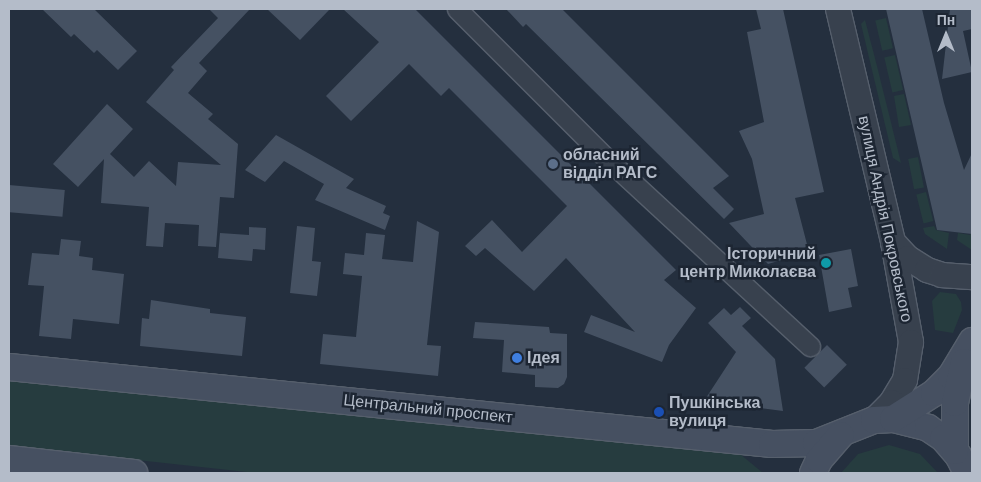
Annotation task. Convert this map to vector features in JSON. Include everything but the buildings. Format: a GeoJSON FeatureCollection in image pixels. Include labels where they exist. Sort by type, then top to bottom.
{"type":"FeatureCollection","features":[{"type":"Feature","properties":{"kind":"main road"},"geometry":{"type":"LineString","coordinates":[[813,473],[831,444],[846,432],[884,420],[934,393],[969,349]]}},
{"type":"Feature","properties":{"kind":"main road"},"geometry":{"type":"LineString","coordinates":[[963,460],[956,403],[969,349]]}},
{"type":"Feature","properties":{"kind":"main road","name":"Центральний проспект"},"geometry":{"type":"LineString","coordinates":[[9,367],[745,442],[808,444],[846,432]]}},
{"type":"Feature","properties":{"kind":"main road"},"geometry":{"type":"LineString","coordinates":[[884,420],[928,428],[963,460]]}},
{"type":"Feature","properties":{"kind":"main road"},"geometry":{"type":"LineString","coordinates":[[9,459],[134,473]]}},
{"type":"Feature","properties":{"kind":"street"},"geometry":{"type":"LineString","coordinates":[[457,9],[605,157],[810,346]]}},
{"type":"Feature","properties":{"kind":"street","name":"вулиця Андрія Покровського"},"geometry":{"type":"LineString","coordinates":[[838,9],[893,242],[911,356],[900,392],[884,420]]}},
{"type":"Feature","properties":{"kind":"street"},"geometry":{"type":"LineString","coordinates":[[893,242],[908,258],[927,270],[942,275],[972,277]]}},
{"type":"Feature","properties":{"kind":"green space"},"geometry":{"type":"Polygon","coordinates":[[[886,18],[893,48],[882,51],[875,20],[886,18]]]}},
{"type":"Feature","properties":{"kind":"green space"},"geometry":{"type":"Polygon","coordinates":[[[865,20],[901,163],[893,158],[861,24],[865,20]]]}},
{"type":"Feature","properties":{"kind":"green space"},"geometry":{"type":"Polygon","coordinates":[[[895,55],[903,90],[892,93],[884,57],[895,55]]]}},
{"type":"Feature","properties":{"kind":"green space"},"geometry":{"type":"Polygon","coordinates":[[[904,94],[911,125],[899,127],[894,96],[904,94]]]}},
{"type":"Feature","properties":{"kind":"green space"},"geometry":{"type":"Polygon","coordinates":[[[918,157],[924,187],[914,189],[908,159],[918,157]]]}},
{"type":"Feature","properties":{"kind":"green space"},"geometry":{"type":"Polygon","coordinates":[[[926,192],[933,221],[924,224],[916,194],[926,192]]]}},
{"type":"Feature","properties":{"kind":"green space"},"geometry":{"type":"Polygon","coordinates":[[[934,226],[936,230],[949,233],[947,249],[925,234],[923,228],[934,226]]]}},
{"type":"Feature","properties":{"kind":"green space"},"geometry":{"type":"Polygon","coordinates":[[[972,230],[972,250],[957,240],[958,233],[970,235],[972,230]]]}},
{"type":"Feature","properties":{"kind":"green space"},"geometry":{"type":"Polygon","coordinates":[[[940,292],[956,294],[961,302],[962,310],[953,333],[935,330],[932,301],[940,292]]]}},
{"type":"Feature","properties":{"kind":"green space"},"geometry":{"type":"Polygon","coordinates":[[[9,380],[740,454],[763,473],[257,473],[9,446],[9,380]]]}},
{"type":"Feature","properties":{"kind":"green space"},"geometry":{"type":"Polygon","coordinates":[[[889,445],[920,454],[938,473],[841,473],[858,454],[889,445]]]}},
{"type":"Feature","properties":{"kind":"place","name":"обласний відділ РАГС"},"geometry":{"type":"Point","coordinates":[553,164]}},
{"type":"Feature","properties":{"kind":"place","name":"Історичний центр Миколаєва"},"geometry":{"type":"Point","coordinates":[826,263]}},
{"type":"Feature","properties":{"kind":"place","name":"Ідея"},"geometry":{"type":"Point","coordinates":[517,358]}},
{"type":"Feature","properties":{"kind":"place","name":"Пушкінська вулиця"},"geometry":{"type":"Point","coordinates":[659,412]}}]}
